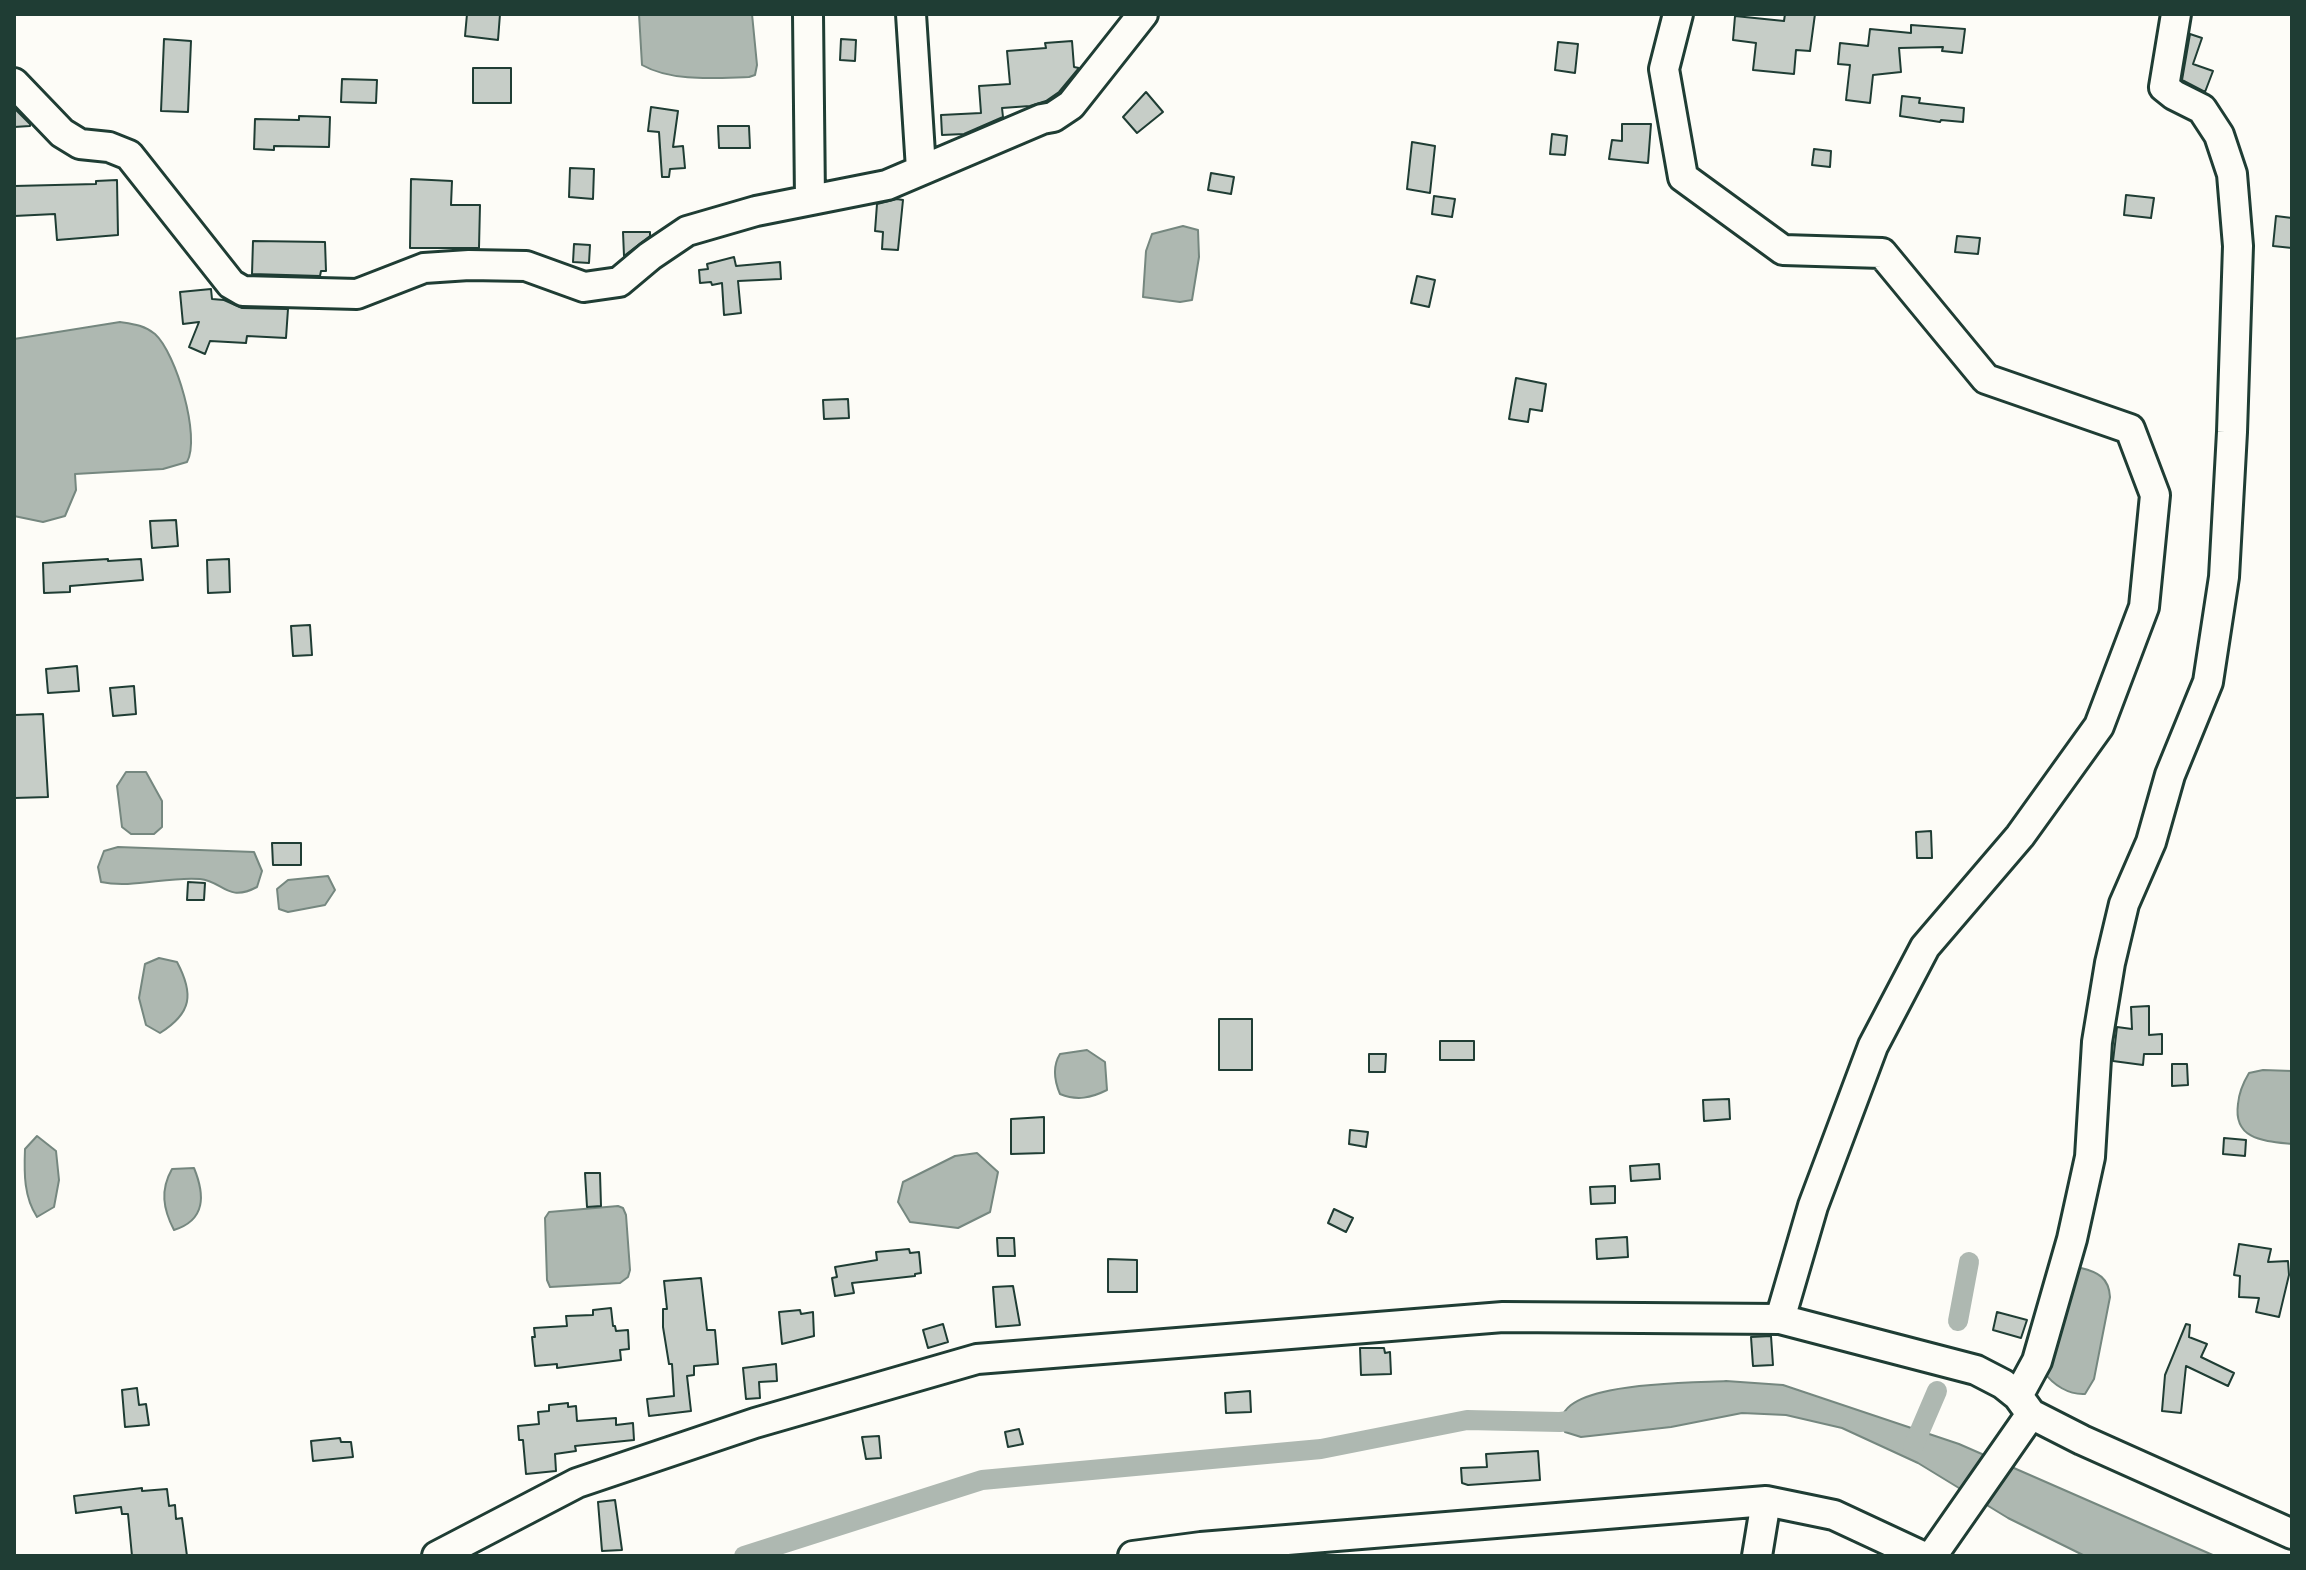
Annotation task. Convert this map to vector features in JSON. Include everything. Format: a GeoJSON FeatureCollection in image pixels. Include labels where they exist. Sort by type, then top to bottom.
{"type":"FeatureCollection","features":[{"type":"Feature","properties":{"kind":"street"},"geometry":{"type":"LineString","coordinates":[[808,14],[810,200]]}},
{"type":"Feature","properties":{"kind":"street"},"geometry":{"type":"LineString","coordinates":[[911,14],[921,169]]}},
{"type":"Feature","properties":{"kind":"street"},"geometry":{"type":"LineString","coordinates":[[14,83],[62,133],[80,144],[109,147],[129,155],[231,284],[243,291],[357,294],[424,268],[469,265],[526,266],[584,287],[619,282],[687,231],[756,211],[887,185],[1053,117],[1071,105],[1143,14]]}},
{"type":"Feature","properties":{"kind":"street"},"geometry":{"type":"LineString","coordinates":[[1678,14],[1664,69],[1683,177],[1783,250],[1882,253],[1986,379],[2130,429],[2155,495],[2144,607],[2099,726],[2020,836],[1925,947],[1873,1046],[1813,1206],[1780,1319]]}},
{"type":"Feature","properties":{"kind":"street"},"geometry":{"type":"LineString","coordinates":[[1932,1556],[2024,1405],[2072,1239],[2090,1157],[2097,1042],[2124,904],[2151,842],[2170,775],[2208,682],[2224,577],[2238,246],[2232,174],[2219,135],[2202,109],[2164,87],[2176,14]]}},
{"type":"Feature","properties":{"kind":"street"},"geometry":{"type":"LineString","coordinates":[[437,1556],[577,1483],[755,1423],[977,1359],[1503,1317],[1780,1319],[1976,1370],[2003,1384],[2024,1405],[2082,1440],[2292,1534]]}},
{"type":"Feature","properties":{"kind":"street"},"geometry":{"type":"LineString","coordinates":[[1757,1556],[1766,1501]]}},
{"type":"Feature","properties":{"kind":"street"},"geometry":{"type":"LineString","coordinates":[[1133,1556],[1233,1544],[1766,1501],[1834,1515],[1922,1556]]}},
{"type":"Feature","properties":{"kind":"shaded area"},"geometry":{"type":"Polygon","coordinates":[[[639,14],[752,14],[757,65],[755,75],[680,77],[642,65],[639,14]]]}},
{"type":"Feature","properties":{"kind":"shaded area"},"geometry":{"type":"Polygon","coordinates":[[[1183,226],[1198,230],[1199,257],[1192,300],[1180,302],[1143,297],[1146,251],[1152,234],[1183,226]]]}},
{"type":"Feature","properties":{"kind":"shaded area"},"geometry":{"type":"Polygon","coordinates":[[[120,322],[151,331],[171,358],[189,416],[191,450],[187,462],[163,469],[75,474],[76,490],[65,516],[43,522],[14,516],[14,339],[120,322]]]}},
{"type":"Feature","properties":{"kind":"shaded area"},"geometry":{"type":"Polygon","coordinates":[[[126,772],[146,772],[162,801],[162,827],[154,834],[131,834],[122,827],[117,786],[126,772]]]}},
{"type":"Feature","properties":{"kind":"shaded area"},"geometry":{"type":"Polygon","coordinates":[[[118,847],[254,852],[262,871],[257,887],[239,893],[200,879],[125,884],[101,882],[98,867],[104,851],[118,847]]]}},
{"type":"Feature","properties":{"kind":"shaded area"},"geometry":{"type":"Polygon","coordinates":[[[328,876],[335,890],[325,905],[288,912],[279,909],[277,889],[288,880],[328,876]]]}},
{"type":"Feature","properties":{"kind":"shaded area"},"geometry":{"type":"Polygon","coordinates":[[[159,958],[177,962],[188,993],[179,1018],[160,1033],[146,1025],[139,998],[145,964],[159,958]]]}},
{"type":"Feature","properties":{"kind":"shaded area"},"geometry":{"type":"Polygon","coordinates":[[[1087,1050],[1105,1062],[1107,1090],[1084,1098],[1060,1094],[1055,1074],[1060,1054],[1087,1050]]]}},
{"type":"Feature","properties":{"kind":"shaded area"},"geometry":{"type":"Polygon","coordinates":[[[2292,1071],[2292,1144],[2261,1140],[2240,1125],[2238,1104],[2243,1084],[2249,1073],[2292,1071]]]}},
{"type":"Feature","properties":{"kind":"shaded area"},"geometry":{"type":"Polygon","coordinates":[[[37,1136],[56,1151],[59,1180],[54,1207],[37,1217],[27,1193],[25,1149],[37,1136]]]}},
{"type":"Feature","properties":{"kind":"shaded area"},"geometry":{"type":"Polygon","coordinates":[[[977,1153],[998,1172],[990,1212],[958,1228],[910,1222],[898,1202],[903,1182],[955,1156],[977,1153]]]}},
{"type":"Feature","properties":{"kind":"shaded area"},"geometry":{"type":"Polygon","coordinates":[[[194,1168],[200,1188],[200,1205],[192,1220],[174,1230],[165,1207],[166,1184],[172,1169],[194,1168]]]}},
{"type":"Feature","properties":{"kind":"shaded area"},"geometry":{"type":"Polygon","coordinates":[[[623,1208],[626,1215],[628,1277],[620,1283],[550,1287],[547,1280],[545,1218],[549,1212],[623,1208]]]}},
{"type":"Feature","properties":{"kind":"shaded area"},"geometry":{"type":"Polygon","coordinates":[[[2081,1268],[2102,1277],[2110,1297],[2094,1379],[2085,1394],[2062,1388],[2044,1372],[2071,1269],[2081,1268]]]}},
{"type":"Feature","properties":{"kind":"shaded area"},"geometry":{"type":"Polygon","coordinates":[[[1726,1381],[1783,1385],[1959,1444],[2215,1556],[2085,1556],[2008,1518],[1918,1463],[1842,1428],[1786,1415],[1742,1413],[1671,1427],[1581,1437],[1565,1432],[1563,1415],[1575,1402],[1597,1394],[1656,1384],[1726,1381]]]}},
{"type":"Feature","properties":{"kind":"building"},"geometry":{"type":"Polygon","coordinates":[[[467,14],[500,14],[498,40],[465,36],[467,14]]]}},
{"type":"Feature","properties":{"kind":"building"},"geometry":{"type":"Polygon","coordinates":[[[1785,14],[1815,14],[1810,51],[1796,50],[1794,74],[1753,70],[1756,43],[1733,40],[1735,16],[1784,21],[1785,14]]]}},
{"type":"Feature","properties":{"kind":"building"},"geometry":{"type":"Polygon","coordinates":[[[1911,25],[1965,29],[1962,53],[1942,51],[1943,47],[1899,48],[1901,72],[1873,75],[1870,103],[1846,100],[1850,65],[1838,64],[1840,43],[1868,46],[1870,29],[1911,33],[1911,25]]]}},
{"type":"Feature","properties":{"kind":"building"},"geometry":{"type":"Polygon","coordinates":[[[2190,34],[2202,38],[2193,64],[2213,71],[2205,92],[2182,80],[2190,34]]]}},
{"type":"Feature","properties":{"kind":"building"},"geometry":{"type":"Polygon","coordinates":[[[164,39],[191,41],[188,112],[161,111],[164,39]]]}},
{"type":"Feature","properties":{"kind":"building"},"geometry":{"type":"Polygon","coordinates":[[[841,39],[856,40],[855,61],[840,60],[841,39]]]}},
{"type":"Feature","properties":{"kind":"building"},"geometry":{"type":"Polygon","coordinates":[[[1072,41],[1074,67],[1079,68],[1059,92],[1046,101],[1030,106],[1002,108],[1003,117],[964,134],[942,135],[941,115],[981,113],[979,86],[1010,84],[1007,51],[1046,48],[1045,43],[1072,41]]]}},
{"type":"Feature","properties":{"kind":"building"},"geometry":{"type":"Polygon","coordinates":[[[1558,42],[1578,44],[1575,73],[1555,70],[1558,42]]]}},
{"type":"Feature","properties":{"kind":"building"},"geometry":{"type":"Polygon","coordinates":[[[473,68],[511,68],[511,103],[473,103],[473,68]]]}},
{"type":"Feature","properties":{"kind":"building"},"geometry":{"type":"Polygon","coordinates":[[[342,79],[377,80],[376,103],[341,102],[342,79]]]}},
{"type":"Feature","properties":{"kind":"building"},"geometry":{"type":"Polygon","coordinates":[[[1146,92],[1163,112],[1137,133],[1123,117],[1146,92]]]}},
{"type":"Feature","properties":{"kind":"building"},"geometry":{"type":"Polygon","coordinates":[[[1902,96],[1920,98],[1919,103],[1964,108],[1963,122],[1900,116],[1902,96]]]}},
{"type":"Feature","properties":{"kind":"building"},"geometry":{"type":"Polygon","coordinates":[[[651,107],[678,111],[673,147],[683,146],[685,168],[670,169],[669,177],[662,177],[659,132],[648,131],[651,107]]]}},
{"type":"Feature","properties":{"kind":"building"},"geometry":{"type":"Polygon","coordinates":[[[14,108],[30,124],[30,126],[14,127],[14,108]]]}},
{"type":"Feature","properties":{"kind":"building"},"geometry":{"type":"Polygon","coordinates":[[[299,116],[330,117],[329,147],[274,146],[274,150],[254,149],[255,119],[299,120],[299,116]]]}},
{"type":"Feature","properties":{"kind":"building"},"geometry":{"type":"Polygon","coordinates":[[[1622,124],[1651,124],[1648,163],[1609,159],[1612,140],[1622,141],[1622,124]]]}},
{"type":"Feature","properties":{"kind":"building"},"geometry":{"type":"Polygon","coordinates":[[[718,126],[749,126],[750,148],[719,148],[718,126]]]}},
{"type":"Feature","properties":{"kind":"building"},"geometry":{"type":"Polygon","coordinates":[[[1552,134],[1567,136],[1565,155],[1550,154],[1552,134]]]}},
{"type":"Feature","properties":{"kind":"building"},"geometry":{"type":"Polygon","coordinates":[[[1412,142],[1435,146],[1430,193],[1407,189],[1412,142]]]}},
{"type":"Feature","properties":{"kind":"building"},"geometry":{"type":"Polygon","coordinates":[[[1814,149],[1831,151],[1830,167],[1812,165],[1814,149]]]}},
{"type":"Feature","properties":{"kind":"building"},"geometry":{"type":"Polygon","coordinates":[[[570,168],[594,169],[593,199],[569,197],[570,168]]]}},
{"type":"Feature","properties":{"kind":"building"},"geometry":{"type":"Polygon","coordinates":[[[1211,173],[1234,177],[1231,194],[1208,190],[1211,173]]]}},
{"type":"Feature","properties":{"kind":"building"},"geometry":{"type":"Polygon","coordinates":[[[411,179],[452,181],[451,205],[480,205],[479,248],[410,248],[411,179]]]}},
{"type":"Feature","properties":{"kind":"building"},"geometry":{"type":"Polygon","coordinates":[[[117,180],[118,235],[57,240],[55,214],[14,216],[14,186],[96,184],[96,181],[117,180]]]}},
{"type":"Feature","properties":{"kind":"building"},"geometry":{"type":"Polygon","coordinates":[[[2126,195],[2154,198],[2151,218],[2124,215],[2126,195]]]}},
{"type":"Feature","properties":{"kind":"building"},"geometry":{"type":"Polygon","coordinates":[[[1434,196],[1455,199],[1452,217],[1432,214],[1434,196]]]}},
{"type":"Feature","properties":{"kind":"building"},"geometry":{"type":"Polygon","coordinates":[[[903,200],[898,250],[882,249],[883,232],[875,231],[877,204],[903,200]]]}},
{"type":"Feature","properties":{"kind":"building"},"geometry":{"type":"Polygon","coordinates":[[[2276,216],[2292,218],[2292,248],[2273,246],[2276,216]]]}},
{"type":"Feature","properties":{"kind":"building"},"geometry":{"type":"Polygon","coordinates":[[[623,232],[650,232],[650,236],[624,256],[623,232]]]}},
{"type":"Feature","properties":{"kind":"building"},"geometry":{"type":"Polygon","coordinates":[[[1957,236],[1980,238],[1978,254],[1955,252],[1957,236]]]}},
{"type":"Feature","properties":{"kind":"building"},"geometry":{"type":"Polygon","coordinates":[[[253,241],[325,242],[326,271],[321,271],[320,276],[252,274],[253,241]]]}},
{"type":"Feature","properties":{"kind":"building"},"geometry":{"type":"Polygon","coordinates":[[[574,244],[590,245],[589,263],[573,262],[574,244]]]}},
{"type":"Feature","properties":{"kind":"building"},"geometry":{"type":"Polygon","coordinates":[[[734,257],[736,266],[780,262],[781,279],[738,281],[741,313],[724,315],[722,283],[700,283],[699,270],[708,269],[707,264],[734,257]]]}},
{"type":"Feature","properties":{"kind":"building"},"geometry":{"type":"Polygon","coordinates":[[[1417,276],[1435,280],[1429,307],[1411,303],[1417,276]]]}},
{"type":"Feature","properties":{"kind":"building"},"geometry":{"type":"Polygon","coordinates":[[[211,289],[212,299],[224,300],[242,308],[288,309],[286,338],[247,336],[246,343],[210,341],[205,354],[189,347],[199,322],[183,324],[180,292],[211,289]]]}},
{"type":"Feature","properties":{"kind":"building"},"geometry":{"type":"Polygon","coordinates":[[[1516,378],[1546,384],[1542,411],[1530,409],[1528,422],[1509,419],[1516,378]]]}},
{"type":"Feature","properties":{"kind":"building"},"geometry":{"type":"Polygon","coordinates":[[[848,399],[849,418],[824,419],[823,400],[848,399]]]}},
{"type":"Feature","properties":{"kind":"building"},"geometry":{"type":"Polygon","coordinates":[[[176,520],[178,546],[152,548],[150,521],[176,520]]]}},
{"type":"Feature","properties":{"kind":"building"},"geometry":{"type":"Polygon","coordinates":[[[141,559],[143,580],[70,586],[70,592],[44,593],[43,563],[141,559]]]}},
{"type":"Feature","properties":{"kind":"building"},"geometry":{"type":"Polygon","coordinates":[[[229,559],[230,592],[208,593],[207,560],[229,559]]]}},
{"type":"Feature","properties":{"kind":"building"},"geometry":{"type":"Polygon","coordinates":[[[310,625],[312,655],[293,656],[291,626],[310,625]]]}},
{"type":"Feature","properties":{"kind":"building"},"geometry":{"type":"Polygon","coordinates":[[[77,666],[79,691],[48,693],[46,669],[77,666]]]}},
{"type":"Feature","properties":{"kind":"building"},"geometry":{"type":"Polygon","coordinates":[[[134,686],[136,714],[113,716],[110,688],[134,686]]]}},
{"type":"Feature","properties":{"kind":"building"},"geometry":{"type":"Polygon","coordinates":[[[43,714],[48,797],[14,798],[15,715],[43,714]]]}},
{"type":"Feature","properties":{"kind":"building"},"geometry":{"type":"Polygon","coordinates":[[[1931,831],[1932,858],[1917,858],[1916,832],[1931,831]]]}},
{"type":"Feature","properties":{"kind":"building"},"geometry":{"type":"Polygon","coordinates":[[[272,843],[301,843],[301,865],[273,865],[272,843]]]}},
{"type":"Feature","properties":{"kind":"building"},"geometry":{"type":"Polygon","coordinates":[[[188,882],[205,883],[204,900],[187,900],[188,882]]]}},
{"type":"Feature","properties":{"kind":"building"},"geometry":{"type":"Polygon","coordinates":[[[2149,1006],[2149,1035],[2162,1034],[2162,1054],[2144,1054],[2143,1065],[2113,1061],[2117,1027],[2132,1029],[2131,1007],[2149,1006]]]}},
{"type":"Feature","properties":{"kind":"building"},"geometry":{"type":"Polygon","coordinates":[[[1219,1019],[1252,1019],[1252,1070],[1219,1070],[1219,1019]]]}},
{"type":"Feature","properties":{"kind":"building"},"geometry":{"type":"Polygon","coordinates":[[[1440,1041],[1474,1041],[1474,1060],[1440,1060],[1440,1041]]]}},
{"type":"Feature","properties":{"kind":"building"},"geometry":{"type":"Polygon","coordinates":[[[1369,1054],[1386,1054],[1385,1072],[1369,1072],[1369,1054]]]}},
{"type":"Feature","properties":{"kind":"building"},"geometry":{"type":"Polygon","coordinates":[[[2172,1064],[2187,1064],[2188,1085],[2172,1086],[2172,1064]]]}},
{"type":"Feature","properties":{"kind":"building"},"geometry":{"type":"Polygon","coordinates":[[[1729,1099],[1730,1119],[1704,1121],[1703,1100],[1729,1099]]]}},
{"type":"Feature","properties":{"kind":"building"},"geometry":{"type":"Polygon","coordinates":[[[1044,1117],[1044,1153],[1011,1154],[1011,1119],[1044,1117]]]}},
{"type":"Feature","properties":{"kind":"building"},"geometry":{"type":"Polygon","coordinates":[[[1350,1130],[1368,1132],[1366,1147],[1349,1144],[1350,1130]]]}},
{"type":"Feature","properties":{"kind":"building"},"geometry":{"type":"Polygon","coordinates":[[[2224,1138],[2246,1140],[2245,1156],[2223,1154],[2224,1138]]]}},
{"type":"Feature","properties":{"kind":"building"},"geometry":{"type":"Polygon","coordinates":[[[1659,1164],[1660,1179],[1631,1181],[1630,1166],[1659,1164]]]}},
{"type":"Feature","properties":{"kind":"building"},"geometry":{"type":"Polygon","coordinates":[[[585,1173],[600,1173],[601,1206],[587,1207],[585,1173]]]}},
{"type":"Feature","properties":{"kind":"building"},"geometry":{"type":"Polygon","coordinates":[[[1615,1186],[1615,1203],[1591,1204],[1590,1187],[1615,1186]]]}},
{"type":"Feature","properties":{"kind":"building"},"geometry":{"type":"Polygon","coordinates":[[[1334,1209],[1353,1218],[1346,1232],[1328,1223],[1334,1209]]]}},
{"type":"Feature","properties":{"kind":"building"},"geometry":{"type":"Polygon","coordinates":[[[1627,1237],[1628,1257],[1597,1259],[1596,1239],[1627,1237]]]}},
{"type":"Feature","properties":{"kind":"building"},"geometry":{"type":"Polygon","coordinates":[[[997,1238],[1014,1238],[1015,1256],[998,1256],[997,1238]]]}},
{"type":"Feature","properties":{"kind":"building"},"geometry":{"type":"Polygon","coordinates":[[[2239,1244],[2271,1249],[2268,1262],[2288,1261],[2289,1275],[2279,1317],[2256,1312],[2259,1298],[2239,1297],[2240,1276],[2234,1275],[2239,1244]]]}},
{"type":"Feature","properties":{"kind":"building"},"geometry":{"type":"Polygon","coordinates":[[[909,1249],[910,1253],[919,1252],[921,1273],[852,1283],[854,1293],[835,1296],[832,1278],[837,1277],[835,1267],[877,1260],[876,1252],[909,1249]]]}},
{"type":"Feature","properties":{"kind":"building"},"geometry":{"type":"Polygon","coordinates":[[[1108,1259],[1137,1260],[1137,1292],[1108,1292],[1108,1259]]]}},
{"type":"Feature","properties":{"kind":"building"},"geometry":{"type":"Polygon","coordinates":[[[701,1278],[707,1330],[715,1330],[718,1364],[694,1366],[694,1375],[687,1376],[691,1411],[649,1416],[647,1399],[674,1396],[672,1364],[669,1364],[663,1327],[663,1309],[667,1309],[664,1281],[701,1278]]]}},
{"type":"Feature","properties":{"kind":"building"},"geometry":{"type":"Polygon","coordinates":[[[1013,1286],[1020,1325],[996,1327],[993,1287],[1013,1286]]]}},
{"type":"Feature","properties":{"kind":"building"},"geometry":{"type":"Polygon","coordinates":[[[611,1308],[616,1331],[628,1330],[629,1349],[620,1350],[621,1360],[557,1368],[557,1364],[535,1366],[534,1328],[567,1326],[566,1316],[593,1315],[593,1310],[611,1308]]]}},
{"type":"Feature","properties":{"kind":"building"},"geometry":{"type":"Polygon","coordinates":[[[800,1310],[801,1314],[813,1312],[814,1336],[782,1344],[779,1312],[800,1310]]]}},
{"type":"Feature","properties":{"kind":"building"},"geometry":{"type":"Polygon","coordinates":[[[1997,1312],[2027,1320],[2021,1338],[1993,1330],[1997,1312]]]}},
{"type":"Feature","properties":{"kind":"building"},"geometry":{"type":"Polygon","coordinates":[[[943,1324],[948,1342],[928,1348],[923,1330],[943,1324]]]}},
{"type":"Feature","properties":{"kind":"building"},"geometry":{"type":"Polygon","coordinates":[[[2186,1324],[2190,1325],[2189,1337],[2207,1344],[2201,1357],[2234,1373],[2228,1386],[2186,1366],[2181,1413],[2162,1411],[2165,1375],[2186,1324]]]}},
{"type":"Feature","properties":{"kind":"building"},"geometry":{"type":"Polygon","coordinates":[[[1771,1336],[1773,1365],[1753,1366],[1751,1337],[1771,1336]]]}},
{"type":"Feature","properties":{"kind":"building"},"geometry":{"type":"Polygon","coordinates":[[[1360,1348],[1384,1348],[1385,1353],[1390,1352],[1391,1374],[1361,1375],[1360,1348]]]}},
{"type":"Feature","properties":{"kind":"building"},"geometry":{"type":"Polygon","coordinates":[[[776,1364],[777,1381],[759,1382],[760,1398],[746,1399],[743,1368],[776,1364]]]}},
{"type":"Feature","properties":{"kind":"building"},"geometry":{"type":"Polygon","coordinates":[[[137,1388],[139,1405],[146,1404],[149,1425],[125,1427],[122,1390],[137,1388]]]}},
{"type":"Feature","properties":{"kind":"building"},"geometry":{"type":"Polygon","coordinates":[[[1250,1391],[1251,1412],[1226,1413],[1225,1393],[1250,1391]]]}},
{"type":"Feature","properties":{"kind":"building"},"geometry":{"type":"Polygon","coordinates":[[[568,1403],[568,1407],[576,1406],[577,1421],[616,1418],[616,1425],[633,1423],[634,1440],[575,1446],[576,1451],[555,1454],[556,1471],[526,1474],[523,1440],[519,1440],[518,1426],[539,1424],[538,1412],[549,1411],[549,1405],[568,1403]]]}},
{"type":"Feature","properties":{"kind":"building"},"geometry":{"type":"Polygon","coordinates":[[[1019,1429],[1023,1444],[1008,1447],[1005,1432],[1019,1429]]]}},
{"type":"Feature","properties":{"kind":"building"},"geometry":{"type":"Polygon","coordinates":[[[879,1436],[881,1458],[866,1459],[862,1437],[879,1436]]]}},
{"type":"Feature","properties":{"kind":"building"},"geometry":{"type":"Polygon","coordinates":[[[340,1438],[341,1442],[351,1442],[353,1457],[313,1461],[311,1441],[340,1438]]]}},
{"type":"Feature","properties":{"kind":"building"},"geometry":{"type":"Polygon","coordinates":[[[1538,1451],[1540,1480],[1462,1483],[1461,1468],[1487,1467],[1486,1454],[1538,1451]]]}},
{"type":"Feature","properties":{"kind":"building"},"geometry":{"type":"Polygon","coordinates":[[[142,1488],[142,1491],[167,1489],[169,1506],[175,1505],[176,1519],[182,1518],[187,1556],[132,1556],[128,1514],[122,1514],[121,1507],[76,1513],[74,1496],[142,1488]]]}},
{"type":"Feature","properties":{"kind":"building"},"geometry":{"type":"Polygon","coordinates":[[[615,1500],[622,1550],[602,1551],[598,1502],[615,1500]]]}},
{"type":"Feature","properties":{"kind":"waterway"},"geometry":{"type":"LineString","coordinates":[[1958,1321],[1969,1262]]}},
{"type":"Feature","properties":{"kind":"waterway"},"geometry":{"type":"LineString","coordinates":[[1913,1447],[1937,1391]]}},
{"type":"Feature","properties":{"kind":"waterway"},"geometry":{"type":"LineString","coordinates":[[744,1556],[982,1480],[1321,1449],[1467,1420],[1560,1422],[1585,1419]]}}]}
